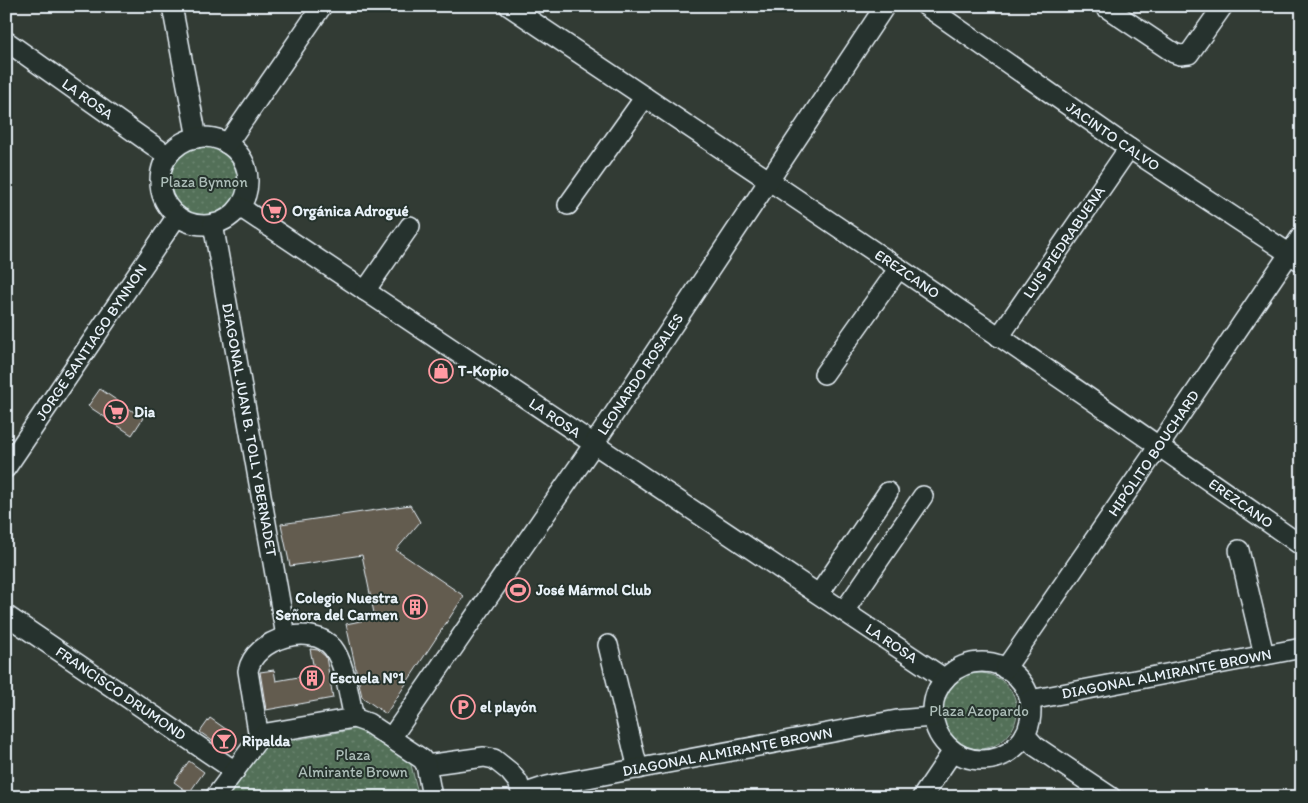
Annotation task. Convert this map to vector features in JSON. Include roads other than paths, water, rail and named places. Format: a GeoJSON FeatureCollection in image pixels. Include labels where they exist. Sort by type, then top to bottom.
{"type":"FeatureCollection","features":[{"type":"Feature","properties":{"kind":"street"},"geometry":{"type":"LineString","coordinates":[[172,6],[197,138]]}},
{"type":"Feature","properties":{"kind":"street"},"geometry":{"type":"LineString","coordinates":[[227,144],[322,6]]}},
{"type":"Feature","properties":{"kind":"street","name":"EREZCANO"},"geometry":{"type":"LineString","coordinates":[[509,6],[899,268],[1302,546]]}},
{"type":"Feature","properties":{"kind":"street","name":"LEONARDO ROSALES"},"geometry":{"type":"LineString","coordinates":[[391,738],[594,444],[885,6]]}},
{"type":"Feature","properties":{"kind":"street","name":"JACINTO CALVO"},"geometry":{"type":"LineString","coordinates":[[926,6],[1128,148],[1295,258]]}},
{"type":"Feature","properties":{"kind":"street"},"geometry":{"type":"LineString","coordinates":[[1104,6],[1174,53],[1180,55],[1189,54],[1223,6]]}},
{"type":"Feature","properties":{"kind":"street","name":"LA ROSA"},"geometry":{"type":"LineString","coordinates":[[6,42],[168,156]]}},
{"type":"Feature","properties":{"kind":"street"},"geometry":{"type":"LineString","coordinates":[[568,205],[645,96]]}},
{"type":"Feature","properties":{"kind":"street"},"geometry":{"type":"LineString","coordinates":[[208,138],[227,144],[238,153],[245,166],[248,180],[246,194],[240,207],[230,217],[214,224],[189,223],[177,216],[168,206],[162,194],[160,181],[162,168],[168,156],[186,141],[208,138]]}},
{"type":"Feature","properties":{"kind":"street","name":"LUIS PIEDRABUENA"},"geometry":{"type":"LineString","coordinates":[[998,337],[1128,148]]}},
{"type":"Feature","properties":{"kind":"street","name":"LA ROSA"},"geometry":{"type":"LineString","coordinates":[[240,207],[945,679]]}},
{"type":"Feature","properties":{"kind":"street","name":"JORGE SANTIAGO BYNNON"},"geometry":{"type":"LineString","coordinates":[[6,468],[177,216]]}},
{"type":"Feature","properties":{"kind":"street","name":"DIAGONAL JUAN B. TOLL Y BERNADET"},"geometry":{"type":"LineString","coordinates":[[214,224],[286,636]]}},
{"type":"Feature","properties":{"kind":"street"},"geometry":{"type":"LineString","coordinates":[[365,291],[410,226]]}},
{"type":"Feature","properties":{"kind":"street","name":"HIPÓLITO BOUCHARD"},"geometry":{"type":"LineString","coordinates":[[1005,669],[1159,446],[1295,258],[1302,235]]}},
{"type":"Feature","properties":{"kind":"street"},"geometry":{"type":"LineString","coordinates":[[824,374],[899,268]]}},
{"type":"Feature","properties":{"kind":"street"},"geometry":{"type":"LineString","coordinates":[[819,594],[888,492]]}},
{"type":"Feature","properties":{"kind":"street"},"geometry":{"type":"LineString","coordinates":[[844,611],[923,496]]}},
{"type":"Feature","properties":{"kind":"street"},"geometry":{"type":"LineString","coordinates":[[1239,550],[1264,655]]}},
{"type":"Feature","properties":{"kind":"street","name":"FRANCISCO DRUMOND"},"geometry":{"type":"LineString","coordinates":[[6,615],[235,771]]}},
{"type":"Feature","properties":{"kind":"street"},"geometry":{"type":"LineString","coordinates":[[259,738],[248,671],[249,665],[252,659],[266,646],[286,636],[316,638],[328,643],[332,647],[340,661],[354,718]]}},
{"type":"Feature","properties":{"kind":"street"},"geometry":{"type":"LineString","coordinates":[[608,645],[638,769]]}},
{"type":"Feature","properties":{"kind":"street","name":"DIAGONAL ALMIRANTE BROWN"},"geometry":{"type":"LineString","coordinates":[[1030,700],[1302,648]]}},
{"type":"Feature","properties":{"kind":"street"},"geometry":{"type":"LineString","coordinates":[[984,662],[999,665],[1005,669],[1013,673],[1024,685],[1030,700],[1030,718],[1025,735],[1015,747],[1003,756],[989,760],[974,760],[960,756],[947,747],[937,733],[932,718],[932,705],[936,693],[953,671],[968,664],[984,662]]}},
{"type":"Feature","properties":{"kind":"street"},"geometry":{"type":"LineString","coordinates":[[215,797],[259,738],[271,731],[354,718],[368,723],[422,760],[426,765],[432,797]]}},
{"type":"Feature","properties":{"kind":"street","name":"DIAGONAL ALMIRANTE BROWN"},"geometry":{"type":"LineString","coordinates":[[426,765],[484,757],[494,759],[509,770],[518,782],[523,796],[547,786],[563,790],[638,769],[897,720],[932,718]]}},
{"type":"Feature","properties":{"kind":"street"},"geometry":{"type":"LineString","coordinates":[[1025,735],[1035,746],[1110,797]]}},
{"type":"Feature","properties":{"kind":"street"},"geometry":{"type":"LineString","coordinates":[[922,797],[953,751]]}},
{"type":"Feature","properties":{"kind":"place","name":"Orgánica Adrogué"},"geometry":{"type":"Point","coordinates":[274,211]}},
{"type":"Feature","properties":{"kind":"place","name":"T-Kopio"},"geometry":{"type":"Point","coordinates":[441,371]}},
{"type":"Feature","properties":{"kind":"place","name":"Dia"},"geometry":{"type":"Point","coordinates":[116,412]}},
{"type":"Feature","properties":{"kind":"place","name":"José Mármol Club"},"geometry":{"type":"Point","coordinates":[518,590]}},
{"type":"Feature","properties":{"kind":"place","name":"Colegio Nuestra Señora del Carmen"},"geometry":{"type":"Point","coordinates":[415,607]}},
{"type":"Feature","properties":{"kind":"place","name":"Escuela Nº1"},"geometry":{"type":"Point","coordinates":[312,678]}},
{"type":"Feature","properties":{"kind":"place","name":"el playón"},"geometry":{"type":"Point","coordinates":[463,707]}},
{"type":"Feature","properties":{"kind":"place","name":"Ripalda"},"geometry":{"type":"Point","coordinates":[224,741]}},
{"type":"Feature","properties":{"kind":"park label","name":"Plaza Bynnon"},"geometry":{"type":"Point","coordinates":[204,182]}},
{"type":"Feature","properties":{"kind":"park label","name":"Plaza Azopardo"},"geometry":{"type":"Point","coordinates":[979,711]}},
{"type":"Feature","properties":{"kind":"park label","name":"Plaza Almirante Brown"},"geometry":{"type":"Point","coordinates":[353,764]}}]}
